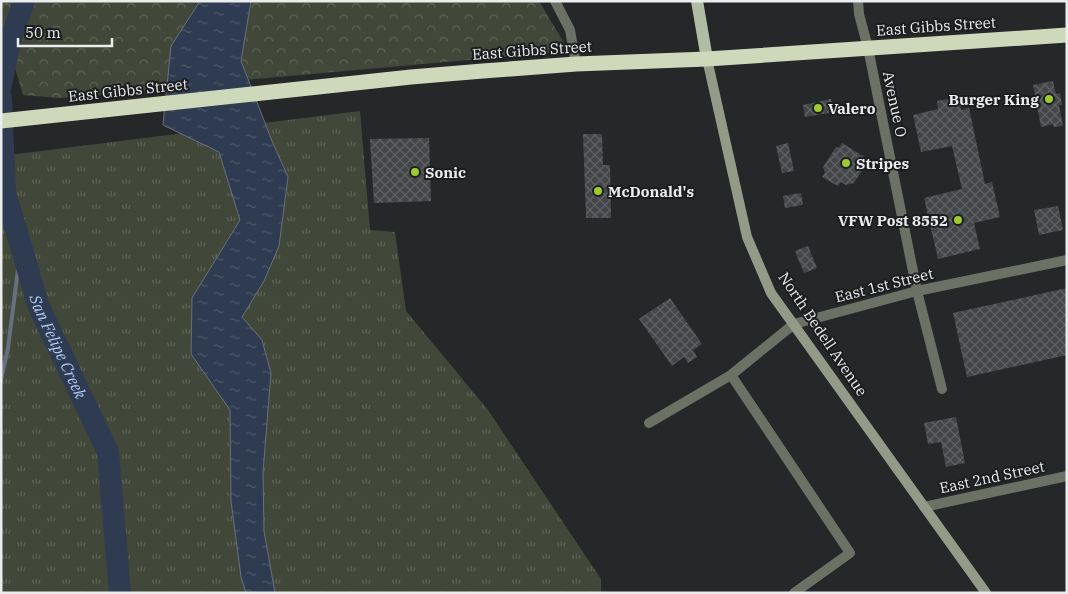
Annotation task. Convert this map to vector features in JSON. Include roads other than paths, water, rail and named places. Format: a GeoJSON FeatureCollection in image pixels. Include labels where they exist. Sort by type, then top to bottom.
{"type":"FeatureCollection","features":[{"type":"Feature","properties":{"kind":"highway","name":"East Gibbs Street"},"geometry":{"type":"LineString","coordinates":[[1,121],[411,77],[576,64],[707,59],[1067,35]]}},
{"type":"Feature","properties":{"kind":"main road","name":"North Bedell Avenue"},"geometry":{"type":"LineString","coordinates":[[697,1],[707,59],[747,237],[771,293],[984,592]]}},
{"type":"Feature","properties":{"kind":"street"},"geometry":{"type":"LineString","coordinates":[[555,1],[570,30],[576,64]]}},
{"type":"Feature","properties":{"kind":"street","name":"Avenue O"},"geometry":{"type":"LineString","coordinates":[[858,1],[859,14],[868,48],[917,291],[942,389]]}},
{"type":"Feature","properties":{"kind":"street","name":"East 1st Street"},"geometry":{"type":"LineString","coordinates":[[648,423],[731,375],[794,324],[917,291],[1067,260]]}},
{"type":"Feature","properties":{"kind":"street"},"geometry":{"type":"LineString","coordinates":[[731,375],[850,553],[794,593]]}},
{"type":"Feature","properties":{"kind":"street","name":"East 2nd Street"},"geometry":{"type":"LineString","coordinates":[[924,507],[1067,476]]}},
{"type":"Feature","properties":{"kind":"water"},"geometry":{"type":"Polygon","coordinates":[[[200,1],[251,1],[241,61],[288,177],[279,246],[264,281],[242,317],[262,340],[271,373],[263,472],[264,531],[275,593],[246,593],[241,577],[231,501],[230,410],[191,354],[192,298],[240,220],[219,152],[163,125],[171,46],[200,1]]]}},
{"type":"Feature","properties":{"kind":"waterway","name":"San Felipe Creek"},"geometry":{"type":"LineString","coordinates":[[1,85],[9,45],[24,1]]}},
{"type":"Feature","properties":{"kind":"waterway","name":"San Felipe Creek"},"geometry":{"type":"LineString","coordinates":[[1,98],[5,193],[38,305],[108,452],[120,593]]}},
{"type":"Feature","properties":{"kind":"waterway"},"geometry":{"type":"LineString","coordinates":[[1,380],[8,348],[21,246]]}},
{"type":"Feature","properties":{"kind":"place","name":"Burger King"},"geometry":{"type":"Point","coordinates":[1049,99]}},
{"type":"Feature","properties":{"kind":"place","name":"Valero"},"geometry":{"type":"Point","coordinates":[818,108]}},
{"type":"Feature","properties":{"kind":"place","name":"Stripes"},"geometry":{"type":"Point","coordinates":[846,163]}},
{"type":"Feature","properties":{"kind":"place","name":"Sonic"},"geometry":{"type":"Point","coordinates":[415,172]}},
{"type":"Feature","properties":{"kind":"place","name":"McDonald's"},"geometry":{"type":"Point","coordinates":[598,191]}},
{"type":"Feature","properties":{"kind":"place","name":"VFW Post 8552"},"geometry":{"type":"Point","coordinates":[958,220]}}]}
